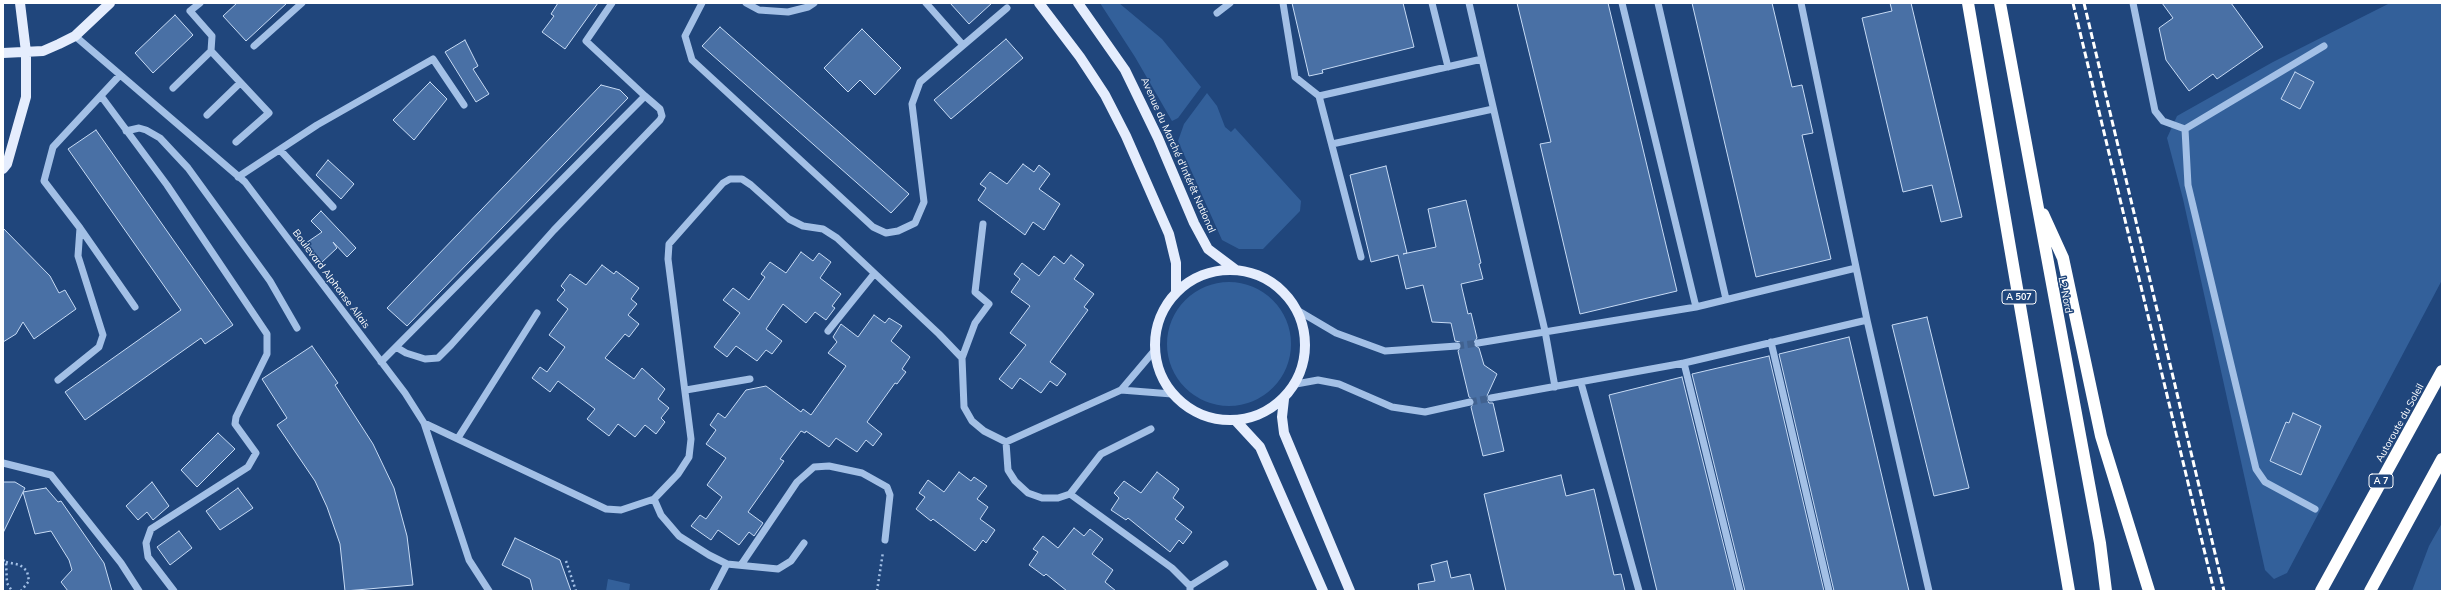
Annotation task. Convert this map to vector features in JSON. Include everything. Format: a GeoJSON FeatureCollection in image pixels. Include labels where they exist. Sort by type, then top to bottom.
{"type":"FeatureCollection","features":[{"type":"Feature","properties":{"kind":"highway","name":"A 507"},"geometry":{"type":"LineString","coordinates":[[1968,3],[2070,591]]}},
{"type":"Feature","properties":{"kind":"highway","name":"L2 Nord"},"geometry":{"type":"LineString","coordinates":[[2000,3],[2100,543],[2106,591]]}},
{"type":"Feature","properties":{"kind":"highway"},"geometry":{"type":"LineString","coordinates":[[2035,197],[2063,258],[2101,436],[2149,591]]}},
{"type":"Feature","properties":{"kind":"highway","name":"Autoroute du Soleil"},"geometry":{"type":"LineString","coordinates":[[2320,591],[2442,371]]}},
{"type":"Feature","properties":{"kind":"highway"},"geometry":{"type":"LineString","coordinates":[[2370,591],[2442,459]]}},
{"type":"Feature","properties":{"kind":"main road"},"geometry":{"type":"LineString","coordinates":[[3,169],[7,164],[26,97],[26,52],[20,3]]}},
{"type":"Feature","properties":{"kind":"main road"},"geometry":{"type":"LineString","coordinates":[[3,53],[43,51],[74,36],[110,3]]}},
{"type":"Feature","properties":{"kind":"main road"},"geometry":{"type":"LineString","coordinates":[[1039,3],[1080,57],[1105,96],[1126,136],[1169,234],[1176,263],[1176,292]]}},
{"type":"Feature","properties":{"kind":"main road","name":"Avenue du Marché d'Intérêt National"},"geometry":{"type":"LineString","coordinates":[[1078,3],[1125,70],[1158,138],[1194,223],[1208,249],[1236,270]]}},
{"type":"Feature","properties":{"kind":"main road"},"geometry":{"type":"LineString","coordinates":[[1236,270],[1256,274],[1273,283],[1287,295],[1298,310],[1304,328],[1306,347],[1303,366],[1296,384],[1284,399],[1262,414],[1236,421],[1212,419],[1190,410],[1172,394],[1160,374],[1154,351],[1156,330],[1163,309],[1176,292],[1194,278],[1214,271],[1236,270]]}},
{"type":"Feature","properties":{"kind":"main road"},"geometry":{"type":"LineString","coordinates":[[1284,399],[1282,417],[1284,433],[1350,591]]}},
{"type":"Feature","properties":{"kind":"main road"},"geometry":{"type":"LineString","coordinates":[[1236,421],[1260,447],[1323,591]]}},
{"type":"Feature","properties":{"kind":"street"},"geometry":{"type":"LineString","coordinates":[[173,88],[211,51],[212,36],[190,11],[200,3]]}},
{"type":"Feature","properties":{"kind":"street"},"geometry":{"type":"LineString","coordinates":[[254,46],[302,3]]}},
{"type":"Feature","properties":{"kind":"street"},"geometry":{"type":"LineString","coordinates":[[396,347],[406,353],[425,359],[438,358],[554,230],[660,120],[662,116],[660,109],[586,41],[612,3]]}},
{"type":"Feature","properties":{"kind":"street"},"geometry":{"type":"LineString","coordinates":[[702,3],[685,36],[692,60],[873,227],[886,233],[898,231],[915,223],[924,202],[912,104],[920,82],[1007,8]]}},
{"type":"Feature","properties":{"kind":"street"},"geometry":{"type":"LineString","coordinates":[[746,3],[760,10],[788,12],[808,7],[814,3]]}},
{"type":"Feature","properties":{"kind":"street"},"geometry":{"type":"LineString","coordinates":[[926,3],[963,45]]}},
{"type":"Feature","properties":{"kind":"street"},"geometry":{"type":"LineString","coordinates":[[1217,13],[1230,3]]}},
{"type":"Feature","properties":{"kind":"street"},"geometry":{"type":"LineString","coordinates":[[1283,3],[1295,77],[1319,96],[1361,257]]}},
{"type":"Feature","properties":{"kind":"street"},"geometry":{"type":"LineString","coordinates":[[1432,3],[1448,67]]}},
{"type":"Feature","properties":{"kind":"street"},"geometry":{"type":"LineString","coordinates":[[1469,3],[1545,331],[1555,387]]}},
{"type":"Feature","properties":{"kind":"street"},"geometry":{"type":"LineString","coordinates":[[1622,3],[1696,307]]}},
{"type":"Feature","properties":{"kind":"street"},"geometry":{"type":"LineString","coordinates":[[1658,3],[1726,300]]}},
{"type":"Feature","properties":{"kind":"street"},"geometry":{"type":"LineString","coordinates":[[1800,3],[1867,320],[1928,591]]}},
{"type":"Feature","properties":{"kind":"street"},"geometry":{"type":"LineString","coordinates":[[2133,3],[2154,111],[2163,121],[2185,129]]}},
{"type":"Feature","properties":{"kind":"street","name":"Boulevard Alphonse Allais"},"geometry":{"type":"LineString","coordinates":[[74,36],[245,182],[381,362],[424,423],[469,560],[489,591]]}},
{"type":"Feature","properties":{"kind":"street"},"geometry":{"type":"LineString","coordinates":[[2185,129],[2324,46]]}},
{"type":"Feature","properties":{"kind":"street"},"geometry":{"type":"LineString","coordinates":[[211,51],[269,113],[236,142]]}},
{"type":"Feature","properties":{"kind":"street"},"geometry":{"type":"LineString","coordinates":[[1319,96],[1482,59]]}},
{"type":"Feature","properties":{"kind":"street"},"geometry":{"type":"LineString","coordinates":[[238,177],[317,125],[433,60],[464,106]]}},
{"type":"Feature","properties":{"kind":"street"},"geometry":{"type":"LineString","coordinates":[[120,75],[53,147],[44,181],[80,228],[136,307]]}},
{"type":"Feature","properties":{"kind":"street"},"geometry":{"type":"LineString","coordinates":[[206,115],[240,83]]}},
{"type":"Feature","properties":{"kind":"street"},"geometry":{"type":"LineString","coordinates":[[101,96],[167,186],[267,334],[267,354],[236,417],[235,424],[256,454],[248,467],[151,529],[146,543],[148,557],[174,591]]}},
{"type":"Feature","properties":{"kind":"street"},"geometry":{"type":"LineString","coordinates":[[381,362],[645,96]]}},
{"type":"Feature","properties":{"kind":"street"},"geometry":{"type":"LineString","coordinates":[[1332,144],[1493,109]]}},
{"type":"Feature","properties":{"kind":"street"},"geometry":{"type":"LineString","coordinates":[[126,131],[139,128],[146,130],[160,138],[188,168],[270,281],[297,328]]}},
{"type":"Feature","properties":{"kind":"street"},"geometry":{"type":"LineString","coordinates":[[2185,129],[2188,185],[2256,469],[2266,482],[2315,509]]}},
{"type":"Feature","properties":{"kind":"street"},"geometry":{"type":"LineString","coordinates":[[280,150],[333,207]]}},
{"type":"Feature","properties":{"kind":"street"},"geometry":{"type":"LineString","coordinates":[[424,423],[606,509],[621,510],[654,499],[674,479],[689,457],[691,438],[668,259],[669,244],[723,183],[730,179],[742,179],[789,219],[803,226],[823,229],[837,238],[962,358]]}},
{"type":"Feature","properties":{"kind":"street"},"geometry":{"type":"LineString","coordinates":[[983,224],[975,292],[989,304],[975,323],[962,358],[964,407],[972,421],[984,431],[1006,442]]}},
{"type":"Feature","properties":{"kind":"street"},"geometry":{"type":"LineString","coordinates":[[58,380],[99,347],[103,335],[78,256],[80,228]]}},
{"type":"Feature","properties":{"kind":"street"},"geometry":{"type":"LineString","coordinates":[[1478,343],[1696,307],[1856,268]]}},
{"type":"Feature","properties":{"kind":"street"},"geometry":{"type":"LineString","coordinates":[[828,331],[874,274]]}},
{"type":"Feature","properties":{"kind":"street"},"geometry":{"type":"LineString","coordinates":[[1298,310],[1336,333],[1385,351],[1457,346]]}},
{"type":"Feature","properties":{"kind":"street"},"geometry":{"type":"LineString","coordinates":[[458,438],[537,313]]}},
{"type":"Feature","properties":{"kind":"street"},"geometry":{"type":"LineString","coordinates":[[1492,398],[1582,383],[1684,363],[1867,320]]}},
{"type":"Feature","properties":{"kind":"street"},"geometry":{"type":"LineString","coordinates":[[1771,342],[1829,591]]}},
{"type":"Feature","properties":{"kind":"street"},"geometry":{"type":"LineString","coordinates":[[1006,442],[1121,390],[1154,351]]}},
{"type":"Feature","properties":{"kind":"street"},"geometry":{"type":"LineString","coordinates":[[1684,363],[1740,591]]}},
{"type":"Feature","properties":{"kind":"street"},"geometry":{"type":"LineString","coordinates":[[686,390],[750,379]]}},
{"type":"Feature","properties":{"kind":"street"},"geometry":{"type":"LineString","coordinates":[[1296,384],[1318,380],[1339,384],[1392,407],[1425,412],[1470,402]]}},
{"type":"Feature","properties":{"kind":"street"},"geometry":{"type":"LineString","coordinates":[[1582,383],[1639,591]]}},
{"type":"Feature","properties":{"kind":"street"},"geometry":{"type":"LineString","coordinates":[[1121,390],[1172,394]]}},
{"type":"Feature","properties":{"kind":"street"},"geometry":{"type":"LineString","coordinates":[[1006,442],[1008,470],[1015,481],[1028,493],[1042,498],[1058,498],[1070,494],[1101,454],[1151,429]]}},
{"type":"Feature","properties":{"kind":"street"},"geometry":{"type":"LineString","coordinates":[[3,463],[51,475],[121,563],[139,591]]}},
{"type":"Feature","properties":{"kind":"street"},"geometry":{"type":"LineString","coordinates":[[741,565],[797,482],[814,467],[829,466],[862,472],[887,487],[890,495],[885,540]]}},
{"type":"Feature","properties":{"kind":"street"},"geometry":{"type":"LineString","coordinates":[[1070,494],[1172,568],[1190,589],[1225,564]]}},
{"type":"Feature","properties":{"kind":"street"},"geometry":{"type":"LineString","coordinates":[[654,499],[661,515],[679,536],[708,555],[727,564],[778,569],[791,561],[804,543]]}},
{"type":"Feature","properties":{"kind":"street"},"geometry":{"type":"LineString","coordinates":[[713,591],[727,564]]}},
{"type":"Feature","properties":{"kind":"path"},"geometry":{"type":"LineString","coordinates":[[877,591],[885,540]]}},
{"type":"Feature","properties":{"kind":"path"},"geometry":{"type":"LineString","coordinates":[[12,591],[7,583],[4,561],[20,565],[27,571],[29,581],[21,591]]}},
{"type":"Feature","properties":{"kind":"path"},"geometry":{"type":"LineString","coordinates":[[566,561],[576,591]]}},
{"type":"Feature","properties":{"kind":"shaded area"},"geometry":{"type":"Polygon","coordinates":[[[1100,3],[1119,3],[1162,39],[1201,87],[1178,118],[1172,121],[1135,57],[1100,3]]]}},
{"type":"Feature","properties":{"kind":"shaded area"},"geometry":{"type":"Polygon","coordinates":[[[2390,3],[2442,3],[2442,280],[2287,573],[2274,579],[2265,570],[2183,199],[2167,138],[2177,116],[2273,62],[2390,3]]]}},
{"type":"Feature","properties":{"kind":"shaded area"},"geometry":{"type":"Polygon","coordinates":[[[1207,93],[1217,106],[1225,127],[1231,132],[1235,128],[1301,201],[1300,211],[1263,249],[1239,249],[1222,240],[1178,141],[1184,124],[1207,93]]]}},
{"type":"Feature","properties":{"kind":"shaded area"},"geometry":{"type":"Polygon","coordinates":[[[1229,282],[1253,287],[1273,300],[1286,320],[1291,344],[1286,368],[1273,388],[1253,401],[1229,406],[1205,401],[1185,388],[1172,368],[1167,344],[1172,320],[1185,300],[1205,287],[1229,282]]]}},
{"type":"Feature","properties":{"kind":"shaded area"},"geometry":{"type":"Polygon","coordinates":[[[2442,523],[2442,591],[2412,591],[2429,546],[2442,523]]]}},
{"type":"Feature","properties":{"kind":"shaded area"},"geometry":{"type":"Polygon","coordinates":[[[608,579],[630,584],[629,591],[606,591],[608,579]]]}},
{"type":"Feature","properties":{"kind":"building"},"geometry":{"type":"Polygon","coordinates":[[[237,3],[287,3],[246,41],[223,16],[237,3]]]}},
{"type":"Feature","properties":{"kind":"building"},"geometry":{"type":"Polygon","coordinates":[[[558,3],[598,3],[565,49],[542,32],[554,16],[551,14],[558,3]]]}},
{"type":"Feature","properties":{"kind":"building"},"geometry":{"type":"Polygon","coordinates":[[[950,3],[992,3],[969,24],[950,3]]]}},
{"type":"Feature","properties":{"kind":"building"},"geometry":{"type":"Polygon","coordinates":[[[1292,3],[1403,3],[1414,47],[1322,70],[1323,73],[1309,76],[1292,3]]]}},
{"type":"Feature","properties":{"kind":"building"},"geometry":{"type":"Polygon","coordinates":[[[1517,3],[1608,3],[1677,291],[1580,314],[1540,144],[1551,142],[1517,3]]]}},
{"type":"Feature","properties":{"kind":"building"},"geometry":{"type":"Polygon","coordinates":[[[1692,3],[1772,3],[1792,87],[1802,85],[1813,133],[1802,135],[1831,259],[1756,277],[1692,3]]]}},
{"type":"Feature","properties":{"kind":"building"},"geometry":{"type":"Polygon","coordinates":[[[1890,3],[1911,3],[1962,217],[1941,222],[1932,185],[1903,192],[1862,18],[1892,11],[1890,3]]]}},
{"type":"Feature","properties":{"kind":"building"},"geometry":{"type":"Polygon","coordinates":[[[2162,3],[2231,3],[2263,47],[2217,79],[2213,74],[2189,91],[2166,60],[2159,28],[2173,18],[2162,3]]]}},
{"type":"Feature","properties":{"kind":"building"},"geometry":{"type":"Polygon","coordinates":[[[175,15],[193,35],[153,73],[135,53],[175,15]]]}},
{"type":"Feature","properties":{"kind":"building"},"geometry":{"type":"Polygon","coordinates":[[[720,27],[909,194],[891,213],[702,46],[720,27]]]}},
{"type":"Feature","properties":{"kind":"building"},"geometry":{"type":"Polygon","coordinates":[[[862,29],[901,68],[875,95],[860,80],[848,92],[824,68],[862,29]]]}},
{"type":"Feature","properties":{"kind":"building"},"geometry":{"type":"Polygon","coordinates":[[[1006,39],[1023,58],[951,119],[934,100],[1006,39]]]}},
{"type":"Feature","properties":{"kind":"building"},"geometry":{"type":"Polygon","coordinates":[[[465,40],[478,66],[473,69],[489,94],[476,102],[445,52],[465,40]]]}},
{"type":"Feature","properties":{"kind":"building"},"geometry":{"type":"Polygon","coordinates":[[[2295,72],[2314,82],[2300,109],[2281,99],[2295,72]]]}},
{"type":"Feature","properties":{"kind":"building"},"geometry":{"type":"Polygon","coordinates":[[[430,82],[447,99],[414,140],[393,120],[430,82]]]}},
{"type":"Feature","properties":{"kind":"building"},"geometry":{"type":"Polygon","coordinates":[[[601,85],[620,90],[628,98],[407,326],[387,308],[601,85]]]}},
{"type":"Feature","properties":{"kind":"building"},"geometry":{"type":"Polygon","coordinates":[[[96,130],[233,325],[205,344],[201,338],[85,420],[65,392],[181,310],[68,149],[96,130]]]}},
{"type":"Feature","properties":{"kind":"building"},"geometry":{"type":"Polygon","coordinates":[[[328,160],[354,184],[341,199],[316,175],[328,160]]]}},
{"type":"Feature","properties":{"kind":"building"},"geometry":{"type":"Polygon","coordinates":[[[1023,164],[1034,172],[1039,165],[1050,174],[1039,189],[1060,204],[1044,230],[1033,222],[1025,235],[978,200],[986,188],[980,184],[990,172],[1007,184],[1023,164]]]}},
{"type":"Feature","properties":{"kind":"building"},"geometry":{"type":"Polygon","coordinates":[[[1386,166],[1407,253],[1403,254],[1436,247],[1428,209],[1466,200],[1481,263],[1479,264],[1483,279],[1461,284],[1468,314],[1471,313],[1477,338],[1473,344],[1479,348],[1484,365],[1497,374],[1486,398],[1489,403],[1493,403],[1504,451],[1483,456],[1471,407],[1475,401],[1469,397],[1458,351],[1462,345],[1460,342],[1455,341],[1451,323],[1432,322],[1423,285],[1406,289],[1398,255],[1371,262],[1350,175],[1386,166]]]}},
{"type":"Feature","properties":{"kind":"building"},"geometry":{"type":"Polygon","coordinates":[[[321,211],[356,248],[347,257],[333,242],[337,248],[321,263],[306,243],[322,232],[311,221],[321,211]]]}},
{"type":"Feature","properties":{"kind":"building"},"geometry":{"type":"Polygon","coordinates":[[[3,228],[50,276],[59,293],[65,290],[76,309],[34,339],[23,322],[16,334],[3,342],[3,228]]]}},
{"type":"Feature","properties":{"kind":"building"},"geometry":{"type":"Polygon","coordinates":[[[801,252],[813,261],[819,253],[831,262],[820,278],[841,294],[832,306],[835,308],[826,320],[815,312],[806,323],[783,304],[766,329],[782,341],[772,354],[766,350],[757,361],[736,346],[727,357],[714,347],[740,313],[723,300],[733,288],[749,300],[765,277],[761,274],[770,262],[786,273],[801,252]]]}},
{"type":"Feature","properties":{"kind":"building"},"geometry":{"type":"Polygon","coordinates":[[[1071,255],[1084,265],[1074,279],[1094,294],[1084,307],[1088,310],[1050,362],[1066,374],[1057,386],[1050,381],[1041,393],[1020,378],[1012,389],[999,379],[1026,345],[1010,333],[1030,306],[1011,292],[1020,279],[1014,274],[1022,263],[1039,276],[1054,256],[1064,264],[1071,255]]]}},
{"type":"Feature","properties":{"kind":"building"},"geometry":{"type":"Polygon","coordinates":[[[602,265],[614,274],[616,271],[639,288],[631,299],[637,304],[628,315],[639,324],[629,337],[625,334],[605,358],[634,379],[642,368],[665,389],[658,399],[669,408],[661,418],[665,422],[656,434],[645,425],[635,437],[618,424],[609,436],[587,419],[595,409],[558,381],[550,392],[532,378],[540,367],[547,372],[565,347],[549,335],[568,309],[557,300],[565,290],[561,286],[570,274],[586,285],[602,265]]]}},
{"type":"Feature","properties":{"kind":"building"},"geometry":{"type":"Polygon","coordinates":[[[874,315],[885,323],[889,318],[902,326],[891,341],[910,357],[902,369],[906,372],[897,384],[895,383],[867,422],[882,434],[873,446],[866,440],[857,452],[836,438],[829,447],[806,431],[805,433],[801,431],[780,459],[784,461],[748,512],[763,523],[754,536],[749,532],[739,545],[718,530],[711,540],[691,526],[700,515],[706,519],[722,497],[707,485],[726,458],[706,444],[716,430],[710,425],[718,413],[725,418],[746,390],[766,386],[801,412],[803,409],[811,415],[846,366],[828,353],[837,342],[833,337],[841,324],[858,337],[874,315]]]}},
{"type":"Feature","properties":{"kind":"building"},"geometry":{"type":"Polygon","coordinates":[[[1927,317],[1969,488],[1934,496],[1892,325],[1927,317]]]}},
{"type":"Feature","properties":{"kind":"building"},"geometry":{"type":"Polygon","coordinates":[[[1849,337],[1909,591],[1834,591],[1779,354],[1849,337]]]}},
{"type":"Feature","properties":{"kind":"building"},"geometry":{"type":"Polygon","coordinates":[[[312,346],[338,383],[335,385],[373,444],[394,488],[407,536],[413,585],[345,591],[340,544],[327,507],[315,481],[277,425],[287,418],[262,379],[312,346]]]}},
{"type":"Feature","properties":{"kind":"building"},"geometry":{"type":"Polygon","coordinates":[[[1769,356],[1824,591],[1745,591],[1692,374],[1769,356]]]}},
{"type":"Feature","properties":{"kind":"building"},"geometry":{"type":"Polygon","coordinates":[[[1682,377],[1735,591],[1657,591],[1609,395],[1682,377]]]}},
{"type":"Feature","properties":{"kind":"building"},"geometry":{"type":"Polygon","coordinates":[[[2293,413],[2321,426],[2301,475],[2270,461],[2286,422],[2289,423],[2293,413]]]}},
{"type":"Feature","properties":{"kind":"building"},"geometry":{"type":"Polygon","coordinates":[[[218,433],[235,449],[197,487],[181,470],[218,433]]]}},
{"type":"Feature","properties":{"kind":"building"},"geometry":{"type":"Polygon","coordinates":[[[959,472],[971,481],[974,477],[987,486],[977,499],[988,507],[980,519],[995,530],[986,543],[983,540],[975,551],[933,519],[931,521],[916,509],[925,497],[919,493],[928,480],[944,492],[959,472]]]}},
{"type":"Feature","properties":{"kind":"building"},"geometry":{"type":"Polygon","coordinates":[[[1157,472],[1179,489],[1173,498],[1184,507],[1175,519],[1192,532],[1183,544],[1179,540],[1170,552],[1128,518],[1126,520],[1111,510],[1119,498],[1114,493],[1124,481],[1141,493],[1157,472]]]}},
{"type":"Feature","properties":{"kind":"building"},"geometry":{"type":"Polygon","coordinates":[[[1561,475],[1566,496],[1594,489],[1614,575],[1621,574],[1625,591],[1506,591],[1484,494],[1561,475]]]}},
{"type":"Feature","properties":{"kind":"building"},"geometry":{"type":"Polygon","coordinates":[[[3,482],[15,482],[25,488],[3,533],[3,482]]]}},
{"type":"Feature","properties":{"kind":"building"},"geometry":{"type":"Polygon","coordinates":[[[152,482],[169,506],[153,520],[147,512],[138,520],[126,506],[152,482]]]}},
{"type":"Feature","properties":{"kind":"building"},"geometry":{"type":"Polygon","coordinates":[[[46,488],[58,502],[61,501],[104,563],[112,591],[68,591],[61,582],[72,570],[69,560],[51,531],[35,534],[23,492],[46,488]]]}},
{"type":"Feature","properties":{"kind":"building"},"geometry":{"type":"Polygon","coordinates":[[[238,488],[253,508],[220,530],[206,511],[238,488]]]}},
{"type":"Feature","properties":{"kind":"building"},"geometry":{"type":"Polygon","coordinates":[[[1074,528],[1084,536],[1090,529],[1103,539],[1092,554],[1113,570],[1105,582],[1116,591],[1067,591],[1046,574],[1044,576],[1029,565],[1038,552],[1033,549],[1043,536],[1058,548],[1074,528]]]}},
{"type":"Feature","properties":{"kind":"building"},"geometry":{"type":"Polygon","coordinates":[[[179,531],[192,548],[170,565],[157,547],[179,531]]]}},
{"type":"Feature","properties":{"kind":"building"},"geometry":{"type":"Polygon","coordinates":[[[515,538],[560,560],[571,591],[533,591],[530,579],[502,565],[515,538]]]}},
{"type":"Feature","properties":{"kind":"building"},"geometry":{"type":"Polygon","coordinates":[[[1447,561],[1451,578],[1470,574],[1474,591],[1419,591],[1418,584],[1435,581],[1431,565],[1447,561]]]}},
{"type":"Feature","properties":{"kind":"tunnel"},"geometry":{"type":"LineString","coordinates":[[1457,346],[1478,343]]}},
{"type":"Feature","properties":{"kind":"tunnel"},"geometry":{"type":"LineString","coordinates":[[1470,402],[1491,398]]}},
{"type":"Feature","properties":{"kind":"railway"},"geometry":{"type":"LineString","coordinates":[[2073,3],[2214,591]]}},
{"type":"Feature","properties":{"kind":"railway"},"geometry":{"type":"LineString","coordinates":[[2084,3],[2224,591]]}}]}
